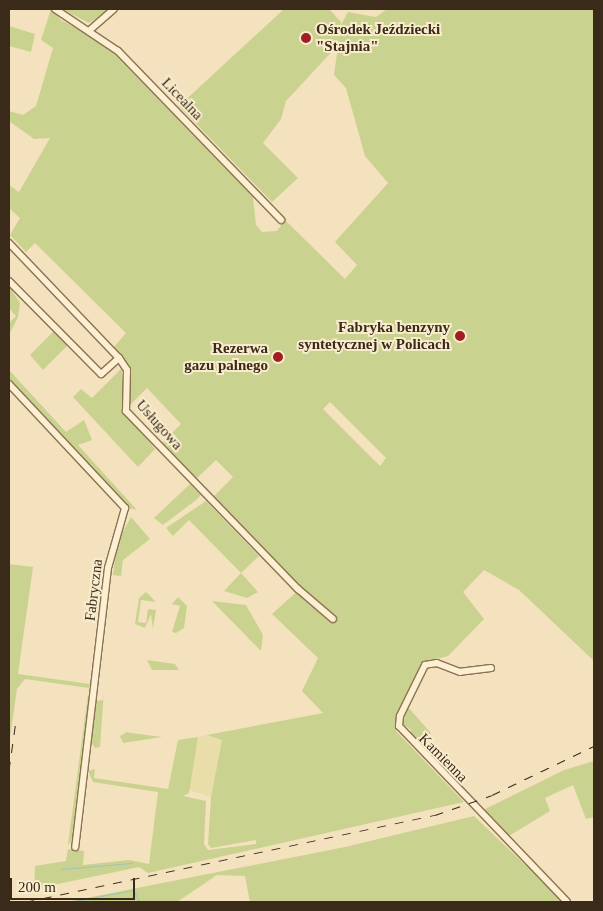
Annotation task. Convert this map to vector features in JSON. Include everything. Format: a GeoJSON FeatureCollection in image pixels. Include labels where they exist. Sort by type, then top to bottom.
{"type":"FeatureCollection","features":[{"type":"Feature","properties":{"kind":"street","name":"Licealna"},"geometry":{"type":"LineString","coordinates":[[55,9],[91,29],[118,51],[281,220]]}},
{"type":"Feature","properties":{"kind":"street"},"geometry":{"type":"LineString","coordinates":[[91,29],[114,9]]}},
{"type":"Feature","properties":{"kind":"street","name":"Usługowa"},"geometry":{"type":"LineString","coordinates":[[9,243],[119,358],[127,370],[126,411],[298,590],[333,619]]}},
{"type":"Feature","properties":{"kind":"street"},"geometry":{"type":"LineString","coordinates":[[9,281],[101,374],[119,358]]}},
{"type":"Feature","properties":{"kind":"street","name":"Fabryczna"},"geometry":{"type":"LineString","coordinates":[[9,384],[126,508],[108,568],[75,847]]}},
{"type":"Feature","properties":{"kind":"street","name":"Kamienna"},"geometry":{"type":"LineString","coordinates":[[491,668],[460,672],[437,663],[425,665],[400,716],[399,726],[567,902]]}},
{"type":"Feature","properties":{"kind":"shaded area"},"geometry":{"type":"Polygon","coordinates":[[[207,735],[222,740],[211,797],[186,789],[198,737],[207,735]]]}},
{"type":"Feature","properties":{"kind":"green space"},"geometry":{"type":"Polygon","coordinates":[[[51,9],[61,20],[103,42],[253,197],[256,225],[262,232],[277,231],[285,220],[345,279],[357,265],[335,242],[388,183],[365,156],[346,88],[334,75],[341,25],[348,12],[376,17],[387,9],[594,9],[594,661],[519,590],[484,570],[463,592],[484,619],[448,656],[424,662],[400,710],[396,731],[464,802],[148,873],[139,867],[34,889],[35,866],[66,861],[68,849],[84,851],[83,865],[129,860],[149,864],[158,792],[93,782],[88,771],[95,769],[94,778],[168,789],[178,740],[198,737],[189,793],[183,796],[206,801],[204,844],[208,850],[256,844],[256,840],[211,848],[208,844],[211,797],[222,740],[207,735],[323,713],[302,691],[318,658],[272,614],[301,588],[213,497],[233,477],[216,460],[195,480],[161,444],[181,424],[147,388],[127,408],[129,365],[114,347],[126,333],[35,243],[26,252],[10,235],[20,218],[9,208],[9,185],[19,192],[50,138],[34,139],[9,121],[9,111],[23,115],[36,106],[53,48],[41,40],[51,9]],[[330,402],[323,409],[380,466],[386,458],[330,402]]]}},
{"type":"Feature","properties":{"kind":"green space"},"geometry":{"type":"Polygon","coordinates":[[[62,9],[111,9],[89,23],[62,9]]]}},
{"type":"Feature","properties":{"kind":"green space"},"geometry":{"type":"Polygon","coordinates":[[[284,9],[329,9],[341,22],[339,44],[286,101],[281,119],[263,143],[298,178],[272,202],[179,106],[284,9]]]}},
{"type":"Feature","properties":{"kind":"green space"},"geometry":{"type":"Polygon","coordinates":[[[9,26],[35,34],[31,52],[9,46],[9,26]]]}},
{"type":"Feature","properties":{"kind":"green space"},"geometry":{"type":"Polygon","coordinates":[[[9,286],[20,303],[18,317],[9,335],[9,323],[16,316],[9,308],[9,286]]]}},
{"type":"Feature","properties":{"kind":"green space"},"geometry":{"type":"Polygon","coordinates":[[[55,330],[69,344],[43,370],[30,355],[55,330]]]}},
{"type":"Feature","properties":{"kind":"green space"},"geometry":{"type":"Polygon","coordinates":[[[122,368],[123,409],[155,449],[138,467],[73,397],[81,389],[92,398],[122,368]]]}},
{"type":"Feature","properties":{"kind":"green space"},"geometry":{"type":"Polygon","coordinates":[[[9,370],[66,432],[84,420],[92,440],[78,445],[137,510],[129,508],[9,379],[9,370]]]}},
{"type":"Feature","properties":{"kind":"green space"},"geometry":{"type":"Polygon","coordinates":[[[190,484],[201,495],[196,500],[163,525],[154,518],[190,484]]]}},
{"type":"Feature","properties":{"kind":"green space"},"geometry":{"type":"Polygon","coordinates":[[[206,501],[259,556],[241,573],[189,520],[173,536],[166,528],[206,501]]]}},
{"type":"Feature","properties":{"kind":"green space"},"geometry":{"type":"Polygon","coordinates":[[[131,517],[150,539],[123,560],[121,576],[113,575],[117,543],[131,517]]]}},
{"type":"Feature","properties":{"kind":"green space"},"geometry":{"type":"Polygon","coordinates":[[[9,564],[33,567],[18,674],[90,684],[89,688],[25,679],[17,689],[9,745],[9,564]]]}},
{"type":"Feature","properties":{"kind":"green space"},"geometry":{"type":"Polygon","coordinates":[[[241,573],[258,592],[247,598],[224,591],[241,573]]]}},
{"type":"Feature","properties":{"kind":"green space"},"geometry":{"type":"Polygon","coordinates":[[[146,592],[156,602],[141,600],[138,622],[146,623],[148,609],[156,610],[153,629],[151,614],[145,628],[135,624],[139,598],[146,592]]]}},
{"type":"Feature","properties":{"kind":"green space"},"geometry":{"type":"Polygon","coordinates":[[[178,597],[187,606],[184,628],[176,633],[172,632],[180,606],[172,604],[178,597]]]}},
{"type":"Feature","properties":{"kind":"green space"},"geometry":{"type":"Polygon","coordinates":[[[212,601],[246,605],[263,635],[261,651],[212,601]]]}},
{"type":"Feature","properties":{"kind":"green space"},"geometry":{"type":"Polygon","coordinates":[[[147,660],[175,664],[179,670],[152,670],[147,660]]]}},
{"type":"Feature","properties":{"kind":"green space"},"geometry":{"type":"Polygon","coordinates":[[[104,690],[100,747],[95,748],[91,741],[96,701],[103,700],[104,690]]]}},
{"type":"Feature","properties":{"kind":"green space"},"geometry":{"type":"Polygon","coordinates":[[[88,694],[91,701],[74,838],[68,845],[88,694]]]}},
{"type":"Feature","properties":{"kind":"green space"},"geometry":{"type":"Polygon","coordinates":[[[407,706],[431,733],[424,748],[410,738],[411,730],[403,724],[407,706]]]}},
{"type":"Feature","properties":{"kind":"green space"},"geometry":{"type":"Polygon","coordinates":[[[127,732],[162,737],[123,743],[120,736],[127,732]]]}},
{"type":"Feature","properties":{"kind":"green space"},"geometry":{"type":"Polygon","coordinates":[[[594,761],[594,817],[586,819],[573,785],[545,798],[550,811],[507,837],[481,811],[564,770],[594,761]]]}},
{"type":"Feature","properties":{"kind":"green space"},"geometry":{"type":"Polygon","coordinates":[[[474,816],[564,902],[250,902],[245,876],[217,875],[177,902],[66,902],[345,847],[474,816]]]}},
{"type":"Feature","properties":{"kind":"waterway"},"geometry":{"type":"LineString","coordinates":[[61,869],[132,863]]}},
{"type":"Feature","properties":{"kind":"waterway"},"geometry":{"type":"LineString","coordinates":[[69,902],[133,890],[140,902]]}},
{"type":"Feature","properties":{"kind":"railway"},"geometry":{"type":"LineString","coordinates":[[9,770],[16,720]]}},
{"type":"Feature","properties":{"kind":"railway"},"geometry":{"type":"LineString","coordinates":[[25,902],[435,815],[492,795],[594,746]]}},
{"type":"Feature","properties":{"kind":"place","name":"Ośrodek Jeździecki \"Stajnia\""},"geometry":{"type":"Point","coordinates":[306,38]}},
{"type":"Feature","properties":{"kind":"place","name":"Fabryka benzyny syntetycznej w Policach"},"geometry":{"type":"Point","coordinates":[460,336]}},
{"type":"Feature","properties":{"kind":"place","name":"Rezerwa gazu palnego"},"geometry":{"type":"Point","coordinates":[278,357]}}]}
